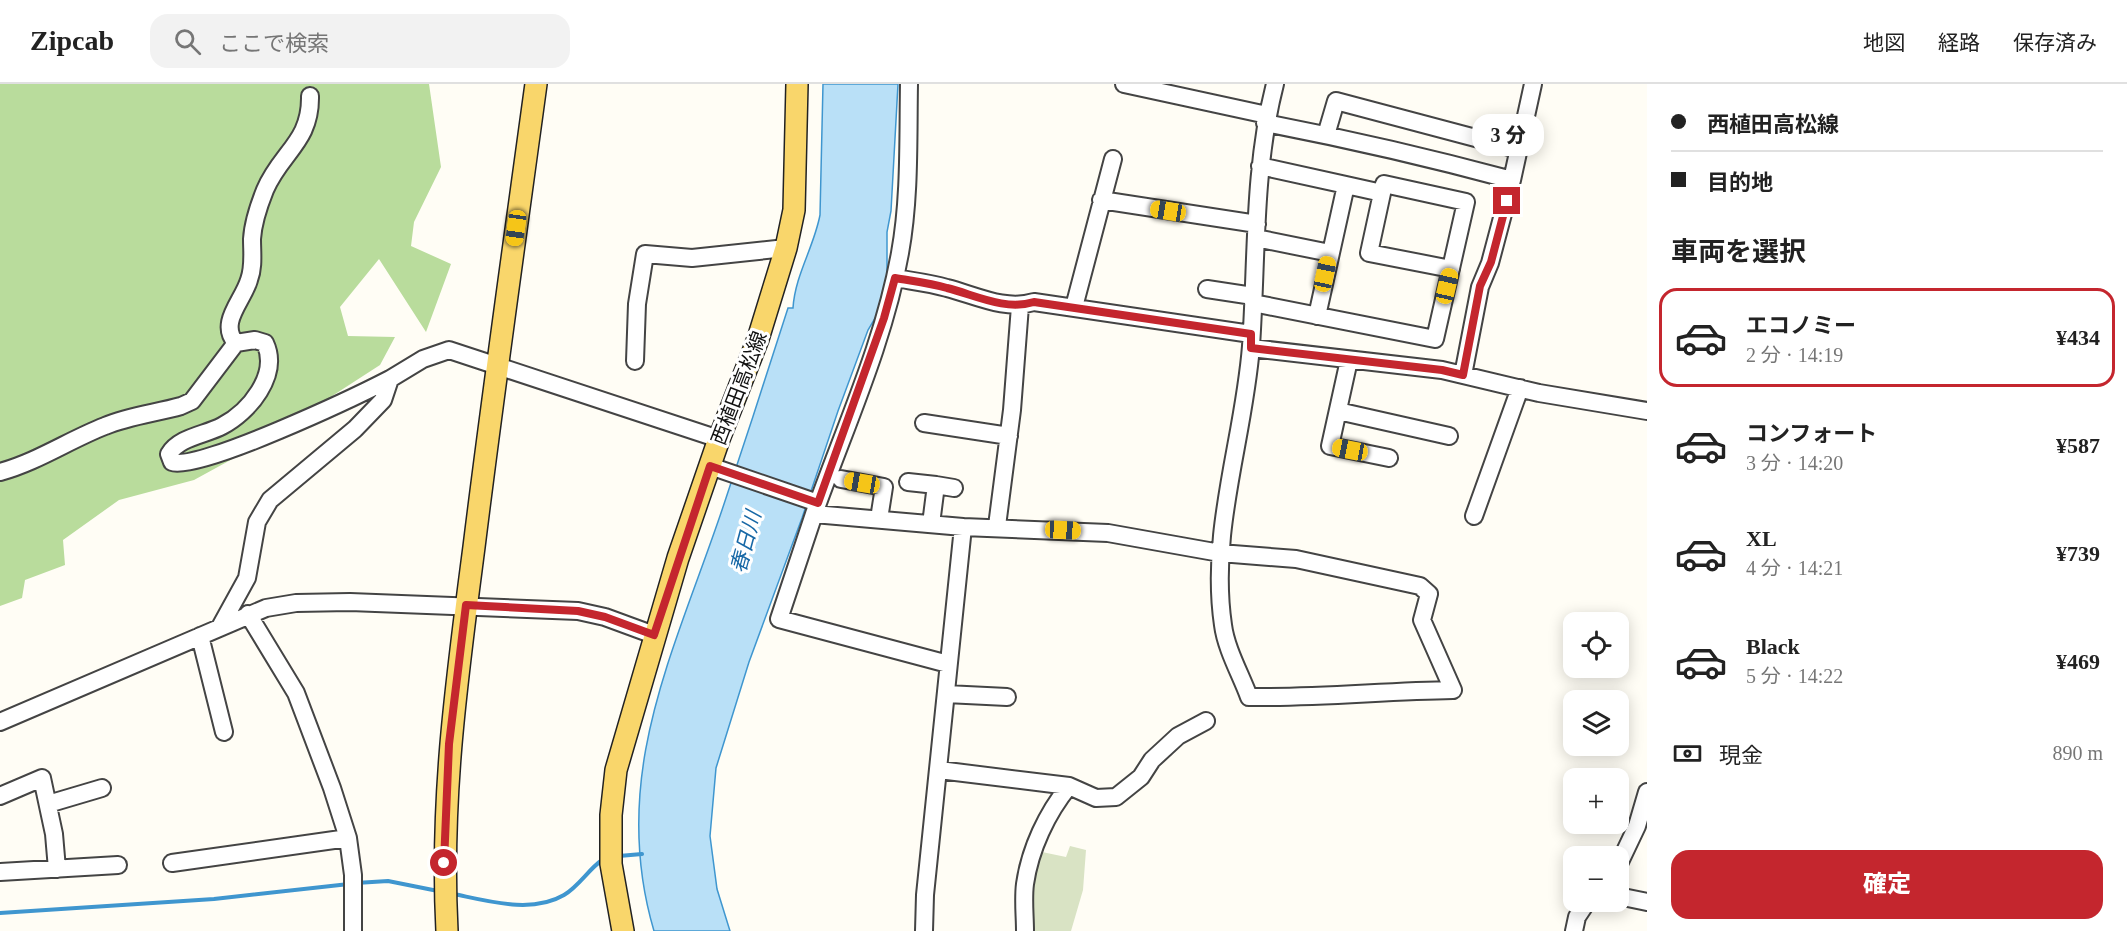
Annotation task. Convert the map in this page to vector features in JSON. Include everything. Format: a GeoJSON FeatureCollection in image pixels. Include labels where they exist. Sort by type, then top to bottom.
{"type":"FeatureCollection","features":[{"type":"Feature","properties":{"kind":"main road"},"geometry":{"type":"LineString","coordinates":[[447,931],[445,892],[449,744],[497,364],[536,84]]}},
{"type":"Feature","properties":{"kind":"main road","name":"西植田高松線"},"geometry":{"type":"LineString","coordinates":[[622,931],[611,864],[611,814],[616,770],[654,635],[719,439],[758,339],[786,248],[794,210],[797,84]]}},
{"type":"Feature","properties":{"kind":"street"},"geometry":{"type":"LineString","coordinates":[[909,84],[904,226],[895,278],[884,318],[778,619],[948,664]]}},
{"type":"Feature","properties":{"kind":"street"},"geometry":{"type":"LineString","coordinates":[[1124,84],[1367,147],[1394,149],[1512,180]]}},
{"type":"Feature","properties":{"kind":"street"},"geometry":{"type":"LineString","coordinates":[[710,466],[816,508],[879,519],[963,527],[997,526],[1108,533],[1220,553],[1296,559],[1420,585],[1429,594],[1422,620],[1453,690],[1378,691],[1307,698],[1249,698],[1222,626],[1220,553],[1229,477],[1251,341],[1260,166],[1266,119],[1275,84]]}},
{"type":"Feature","properties":{"kind":"street"},"geometry":{"type":"LineString","coordinates":[[1463,375],[1480,286],[1491,262],[1533,84]]}},
{"type":"Feature","properties":{"kind":"street"},"geometry":{"type":"LineString","coordinates":[[236,344],[231,338],[229,326],[249,280],[254,222],[273,175],[307,127],[310,96]]}},
{"type":"Feature","properties":{"kind":"street"},"geometry":{"type":"LineString","coordinates":[[1326,135],[1336,101],[1517,149]]}},
{"type":"Feature","properties":{"kind":"street"},"geometry":{"type":"LineString","coordinates":[[1074,307],[1113,159]]}},
{"type":"Feature","properties":{"kind":"street"},"geometry":{"type":"LineString","coordinates":[[1260,166],[1382,193]]}},
{"type":"Feature","properties":{"kind":"street"},"geometry":{"type":"LineString","coordinates":[[1207,289],[1317,316],[1435,339],[1451,269],[1466,202],[1384,184],[1369,253],[1451,269]]}},
{"type":"Feature","properties":{"kind":"street"},"geometry":{"type":"LineString","coordinates":[[1317,316],[1346,185]]}},
{"type":"Feature","properties":{"kind":"street"},"geometry":{"type":"LineString","coordinates":[[1101,200],[1256,231],[1330,253]]}},
{"type":"Feature","properties":{"kind":"street"},"geometry":{"type":"LineString","coordinates":[[635,361],[637,304],[645,254],[692,258],[786,248]]}},
{"type":"Feature","properties":{"kind":"street"},"geometry":{"type":"LineString","coordinates":[[895,278],[945,287],[1008,305],[1020,306],[1034,302],[1074,307],[1348,360],[1463,375],[1520,388],[1647,411]]}},
{"type":"Feature","properties":{"kind":"street"},"geometry":{"type":"LineString","coordinates":[[997,526],[1009,436],[1020,306]]}},
{"type":"Feature","properties":{"kind":"street"},"geometry":{"type":"LineString","coordinates":[[0,472],[27,465],[56,447],[107,425],[181,406],[192,401],[236,344],[255,340],[265,343],[269,351],[266,380],[240,413],[224,425],[177,444],[169,454],[172,462],[179,465],[219,454],[357,396],[423,359],[449,350],[719,439]]}},
{"type":"Feature","properties":{"kind":"street"},"geometry":{"type":"LineString","coordinates":[[1348,360],[1330,446],[1389,458]]}},
{"type":"Feature","properties":{"kind":"street"},"geometry":{"type":"LineString","coordinates":[[220,627],[247,578],[256,522],[270,500],[355,429],[383,400],[390,379]]}},
{"type":"Feature","properties":{"kind":"street"},"geometry":{"type":"LineString","coordinates":[[1474,516],[1520,388]]}},
{"type":"Feature","properties":{"kind":"street"},"geometry":{"type":"LineString","coordinates":[[1338,411],[1449,436]]}},
{"type":"Feature","properties":{"kind":"street"},"geometry":{"type":"LineString","coordinates":[[924,423],[1009,436]]}},
{"type":"Feature","properties":{"kind":"street"},"geometry":{"type":"LineString","coordinates":[[840,479],[884,487],[879,519]]}},
{"type":"Feature","properties":{"kind":"street"},"geometry":{"type":"LineString","coordinates":[[908,482],[954,488]]}},
{"type":"Feature","properties":{"kind":"street"},"geometry":{"type":"LineString","coordinates":[[931,524],[936,485]]}},
{"type":"Feature","properties":{"kind":"street"},"geometry":{"type":"LineString","coordinates":[[924,931],[925,895],[963,527]]}},
{"type":"Feature","properties":{"kind":"street"},"geometry":{"type":"LineString","coordinates":[[0,722],[248,614],[296,603],[466,605],[578,611],[605,617],[654,635]]}},
{"type":"Feature","properties":{"kind":"street"},"geometry":{"type":"LineString","coordinates":[[248,614],[296,693],[348,838],[353,874],[353,931]]}},
{"type":"Feature","properties":{"kind":"street"},"geometry":{"type":"LineString","coordinates":[[200,636],[224,732]]}},
{"type":"Feature","properties":{"kind":"street"},"geometry":{"type":"LineString","coordinates":[[946,694],[1007,697]]}},
{"type":"Feature","properties":{"kind":"street"},"geometry":{"type":"LineString","coordinates":[[939,770],[1069,786],[1096,798],[1116,797],[1141,777],[1152,760],[1178,736],[1206,721]]}},
{"type":"Feature","properties":{"kind":"street"},"geometry":{"type":"LineString","coordinates":[[0,796],[42,778],[57,869]]}},
{"type":"Feature","properties":{"kind":"street"},"geometry":{"type":"LineString","coordinates":[[1025,931],[1025,885],[1033,853],[1054,805],[1069,786]]}},
{"type":"Feature","properties":{"kind":"street"},"geometry":{"type":"LineString","coordinates":[[48,804],[102,788]]}},
{"type":"Feature","properties":{"kind":"street"},"geometry":{"type":"LineString","coordinates":[[1628,846],[1637,826],[1647,792]]}},
{"type":"Feature","properties":{"kind":"street"},"geometry":{"type":"LineString","coordinates":[[172,863],[348,838]]}},
{"type":"Feature","properties":{"kind":"street"},"geometry":{"type":"LineString","coordinates":[[0,872],[118,866]]}},
{"type":"Feature","properties":{"kind":"street"},"geometry":{"type":"LineString","coordinates":[[1629,898],[1647,902]]}},
{"type":"Feature","properties":{"kind":"street"},"geometry":{"type":"LineString","coordinates":[[1574,931],[1580,912]]}},
{"type":"Feature","properties":{"kind":"green space"},"geometry":{"type":"Polygon","coordinates":[[[0,84],[429,84],[441,167],[414,222],[411,246],[451,264],[426,332],[379,259],[340,307],[348,336],[395,337],[380,365],[247,451],[194,480],[119,500],[63,540],[65,565],[25,580],[22,598],[0,606],[0,84]]]}},
{"type":"Feature","properties":{"kind":"green space"},"geometry":{"type":"Polygon","coordinates":[[[1070,846],[1086,850],[1083,890],[1071,931],[1029,931],[1033,865],[1042,852],[1066,857],[1070,846]]]}},
{"type":"Feature","properties":{"kind":"water","name":"春日川"},"geometry":{"type":"Polygon","coordinates":[[[823,84],[898,84],[891,211],[887,232],[887,275],[877,315],[868,330],[838,411],[802,518],[749,662],[716,768],[710,836],[717,889],[730,931],[654,931],[642,873],[639,817],[643,763],[654,710],[670,658],[726,498],[788,308],[793,308],[797,284],[817,227],[820,215],[823,84]]]}},
{"type":"Feature","properties":{"kind":"waterway"},"geometry":{"type":"LineString","coordinates":[[619,856],[642,854]]}},
{"type":"Feature","properties":{"kind":"waterway"},"geometry":{"type":"LineString","coordinates":[[454,894],[510,904],[538,904],[564,895],[602,860]]}},
{"type":"Feature","properties":{"kind":"waterway"},"geometry":{"type":"LineString","coordinates":[[356,883],[388,881],[438,891]]}},
{"type":"Feature","properties":{"kind":"waterway"},"geometry":{"type":"LineString","coordinates":[[0,913],[214,899],[349,884]]}},
{"type":"Feature","properties":{"kind":"route"},"geometry":{"type":"LineString","coordinates":[[444,863],[449,744],[466,605],[578,611],[605,617],[654,635],[710,466],[818,503],[884,318],[895,278],[945,287],[1008,305],[1020,306],[1034,302],[1251,334],[1251,348],[1442,370],[1463,375],[1480,286],[1491,262],[1507,201]]}}]}
